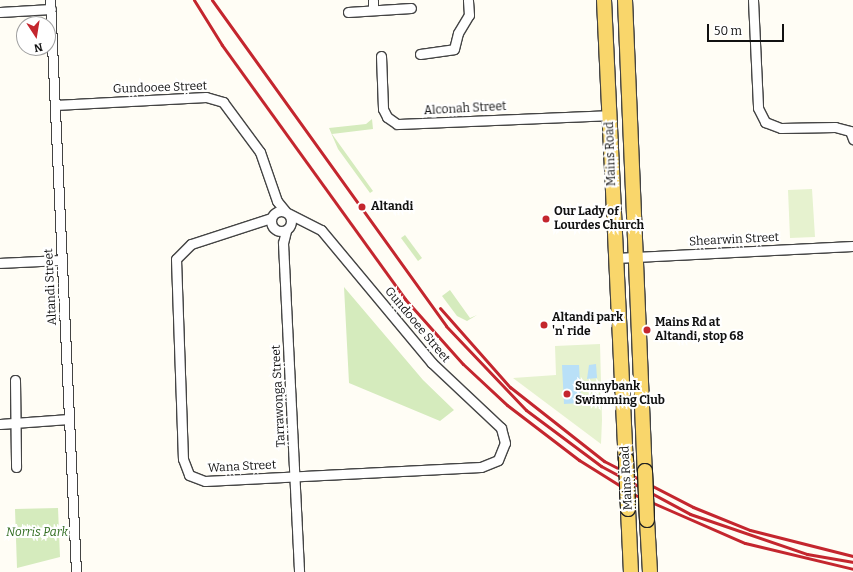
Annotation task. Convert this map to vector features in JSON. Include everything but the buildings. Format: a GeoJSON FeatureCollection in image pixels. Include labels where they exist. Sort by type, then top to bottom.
{"type":"FeatureCollection","features":[{"type":"Feature","properties":{"kind":"main road","name":"Mains Road"},"geometry":{"type":"LineString","coordinates":[[604,0],[631,572]]}},
{"type":"Feature","properties":{"kind":"main road","name":"Mains Road"},"geometry":{"type":"LineString","coordinates":[[625,0],[650,572]]}},
{"type":"Feature","properties":{"kind":"street"},"geometry":{"type":"LineString","coordinates":[[373,0],[373,10]]}},
{"type":"Feature","properties":{"kind":"street"},"geometry":{"type":"LineString","coordinates":[[420,54],[454,49],[458,33],[469,15],[468,0]]}},
{"type":"Feature","properties":{"kind":"street"},"geometry":{"type":"LineString","coordinates":[[753,0],[758,108],[765,122],[781,128],[835,127],[850,131],[853,139]]}},
{"type":"Feature","properties":{"kind":"street"},"geometry":{"type":"LineString","coordinates":[[0,12],[51,5]]}},
{"type":"Feature","properties":{"kind":"street","name":"Altandi Street"},"geometry":{"type":"LineString","coordinates":[[51,5],[76,572]]}},
{"type":"Feature","properties":{"kind":"street"},"geometry":{"type":"LineString","coordinates":[[348,12],[411,8]]}},
{"type":"Feature","properties":{"kind":"street","name":"Alconah Street"},"geometry":{"type":"LineString","coordinates":[[381,56],[383,109],[387,117],[397,124],[609,115]]}},
{"type":"Feature","properties":{"kind":"street","name":"Gundooee Street"},"geometry":{"type":"LineString","coordinates":[[55,105],[216,99],[232,111],[260,152],[277,201],[286,212],[321,230],[432,363],[498,424],[505,438],[504,450]]}},
{"type":"Feature","properties":{"kind":"street"},"geometry":{"type":"LineString","coordinates":[[277,201],[279,224]]}},
{"type":"Feature","properties":{"kind":"street"},"geometry":{"type":"LineString","coordinates":[[279,224],[286,212]]}},
{"type":"Feature","properties":{"kind":"street","name":"Tarrawonga Street"},"geometry":{"type":"LineString","coordinates":[[286,212],[279,224],[283,243],[299,572]]}},
{"type":"Feature","properties":{"kind":"street"},"geometry":{"type":"LineString","coordinates":[[279,224],[301,221]]}},
{"type":"Feature","properties":{"kind":"street","name":"Wana Street"},"geometry":{"type":"LineString","coordinates":[[279,224],[259,225],[191,244],[176,260],[184,463],[189,475],[200,481],[481,467],[493,464],[504,450]]}},
{"type":"Feature","properties":{"kind":"street","name":"Shearwin Street"},"geometry":{"type":"LineString","coordinates":[[615,258],[853,246]]}},
{"type":"Feature","properties":{"kind":"street"},"geometry":{"type":"LineString","coordinates":[[0,262],[62,260]]}},
{"type":"Feature","properties":{"kind":"street"},"geometry":{"type":"LineString","coordinates":[[15,380],[16,467]]}},
{"type":"Feature","properties":{"kind":"street"},"geometry":{"type":"LineString","coordinates":[[0,424],[69,419]]}},
{"type":"Feature","properties":{"kind":"green space"},"geometry":{"type":"Polygon","coordinates":[[[372,119],[373,129],[332,134],[373,191],[370,193],[338,149],[329,128],[366,124],[372,119]]]}},
{"type":"Feature","properties":{"kind":"green space"},"geometry":{"type":"Polygon","coordinates":[[[812,189],[815,237],[790,238],[788,190],[812,189]]]}},
{"type":"Feature","properties":{"kind":"green space"},"geometry":{"type":"Polygon","coordinates":[[[405,235],[422,258],[418,261],[401,238],[405,235]]]}},
{"type":"Feature","properties":{"kind":"green space"},"geometry":{"type":"Polygon","coordinates":[[[344,287],[423,380],[454,410],[440,421],[349,383],[344,287]]]}},
{"type":"Feature","properties":{"kind":"green space"},"geometry":{"type":"Polygon","coordinates":[[[450,290],[470,318],[477,315],[467,321],[457,316],[442,296],[450,290]]]}},
{"type":"Feature","properties":{"kind":"green space","name":"Sunnybank Swimming Club"},"geometry":{"type":"Polygon","coordinates":[[[600,344],[602,420],[601,444],[513,378],[556,375],[555,346],[600,344]]]}},
{"type":"Feature","properties":{"kind":"green space","name":"Norris Park"},"geometry":{"type":"Polygon","coordinates":[[[58,508],[60,557],[17,568],[15,509],[58,508]]]}},
{"type":"Feature","properties":{"kind":"water"},"geometry":{"type":"Polygon","coordinates":[[[596,364],[597,378],[587,379],[589,365],[596,364]]]}},
{"type":"Feature","properties":{"kind":"water"},"geometry":{"type":"Polygon","coordinates":[[[562,365],[579,365],[581,403],[564,404],[562,365]]]}},
{"type":"Feature","properties":{"kind":"railway"},"geometry":{"type":"LineString","coordinates":[[194,0],[222,45],[405,299],[463,364],[507,405],[579,460],[635,495],[745,543],[853,569]]}},
{"type":"Feature","properties":{"kind":"railway"},"geometry":{"type":"LineString","coordinates":[[212,0],[446,326],[526,410],[601,466],[690,514],[807,554],[853,562]]}},
{"type":"Feature","properties":{"kind":"railway"},"geometry":{"type":"LineString","coordinates":[[440,308],[510,387],[604,461],[693,507],[750,530],[853,556]]}},
{"type":"Feature","properties":{"kind":"place","name":"Altandi"},"geometry":{"type":"Point","coordinates":[362,207]}},
{"type":"Feature","properties":{"kind":"place","name":"Our Lady of Lourdes Church"},"geometry":{"type":"Point","coordinates":[546,219]}},
{"type":"Feature","properties":{"kind":"place","name":"Altandi park 'n' ride"},"geometry":{"type":"Point","coordinates":[544,325]}},
{"type":"Feature","properties":{"kind":"place","name":"Mains Rd at Altandi, stop 68"},"geometry":{"type":"Point","coordinates":[647,330]}},
{"type":"Feature","properties":{"kind":"place","name":"Sunnybank Swimming Club"},"geometry":{"type":"Point","coordinates":[567,394]}}]}
